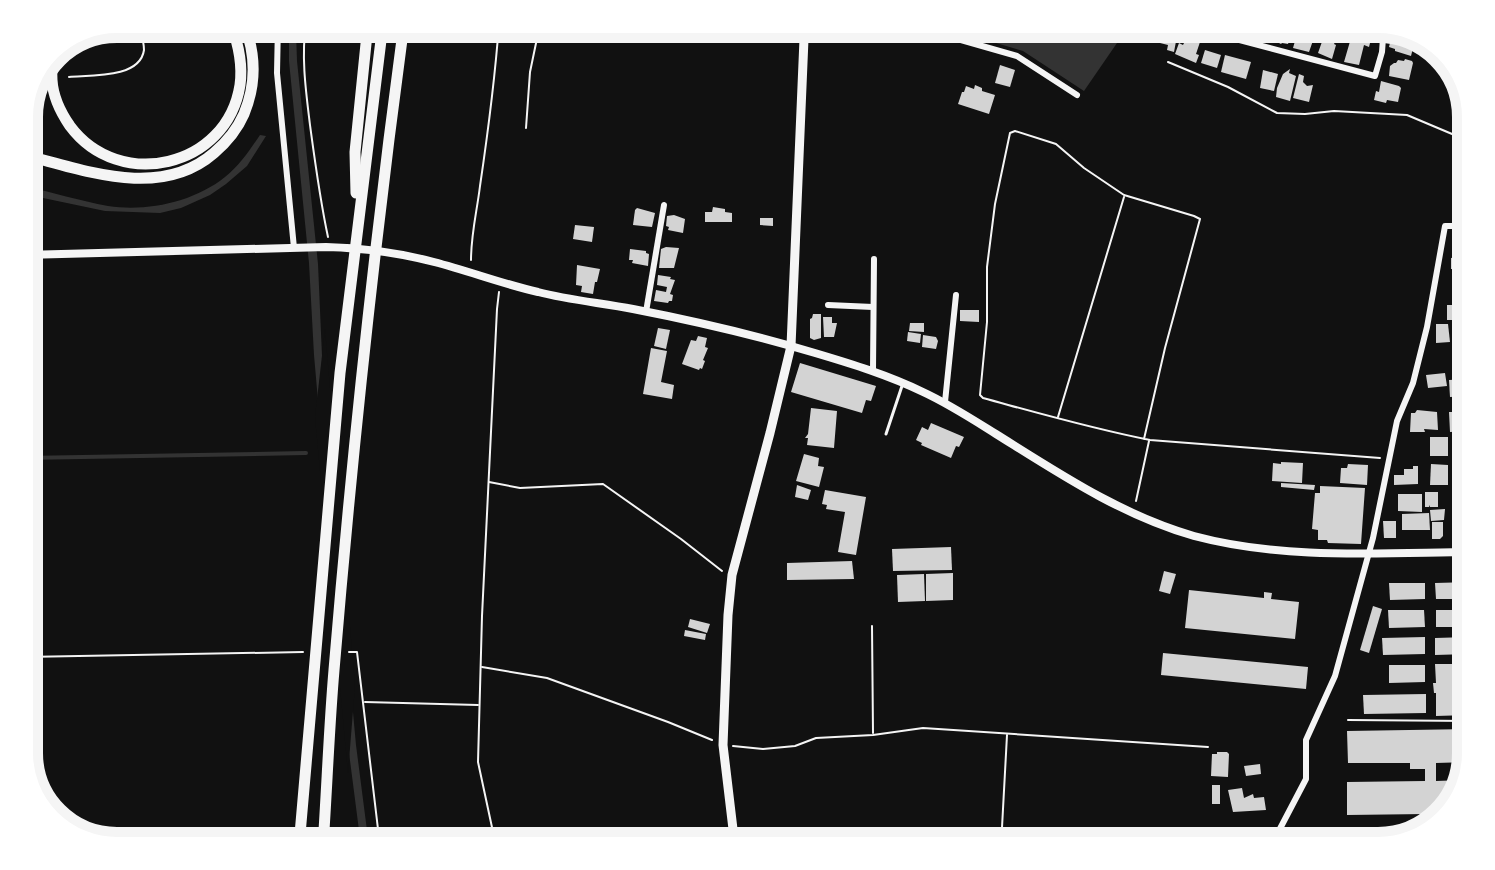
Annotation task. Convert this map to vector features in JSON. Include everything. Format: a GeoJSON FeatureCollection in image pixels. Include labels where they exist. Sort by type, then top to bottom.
{"type":"FeatureCollection","features":[{"type":"Feature","properties":{"kind":"highway"},"geometry":{"type":"LineString","coordinates":[[53,71],[52,81],[63,117],[81,140],[106,156],[122,161],[163,163],[178,160],[203,145],[231,112],[240,86],[235,38]]}},
{"type":"Feature","properties":{"kind":"highway"},"geometry":{"type":"LineString","coordinates":[[38,158],[116,177],[160,177],[193,167],[210,157],[232,135],[248,105],[254,73],[248,38]]}},
{"type":"Feature","properties":{"kind":"highway"},"geometry":{"type":"LineString","coordinates":[[356,233],[355,152],[367,38]]}},
{"type":"Feature","properties":{"kind":"highway"},"geometry":{"type":"LineString","coordinates":[[300,832],[329,495],[356,233],[381,38]]}},
{"type":"Feature","properties":{"kind":"highway"},"geometry":{"type":"LineString","coordinates":[[324,832],[346,530],[373,271],[402,38]]}},
{"type":"Feature","properties":{"kind":"main road"},"geometry":{"type":"LineString","coordinates":[[733,832],[723,745],[732,579],[791,346],[805,38]]}},
{"type":"Feature","properties":{"kind":"street"},"geometry":{"type":"LineString","coordinates":[[278,38],[277,73],[297,248]]}},
{"type":"Feature","properties":{"kind":"street"},"geometry":{"type":"LineString","coordinates":[[954,38],[1017,56],[1077,95]]}},
{"type":"Feature","properties":{"kind":"street"},"geometry":{"type":"LineString","coordinates":[[1232,38],[1375,76],[1383,38]]}},
{"type":"Feature","properties":{"kind":"street"},"geometry":{"type":"LineString","coordinates":[[646,312],[664,205]]}},
{"type":"Feature","properties":{"kind":"street"},"geometry":{"type":"LineString","coordinates":[[1278,832],[1306,779],[1306,740],[1335,676],[1370,553],[1397,421],[1413,383],[1427,327],[1445,226],[1457,226]]}},
{"type":"Feature","properties":{"kind":"street"},"geometry":{"type":"LineString","coordinates":[[38,255],[328,247],[398,253],[541,293],[707,324],[873,370],[945,402],[1084,489],[1133,514],[1195,536],[1258,549],[1296,552],[1457,552]]}},
{"type":"Feature","properties":{"kind":"street"},"geometry":{"type":"LineString","coordinates":[[873,370],[874,259]]}},
{"type":"Feature","properties":{"kind":"street"},"geometry":{"type":"LineString","coordinates":[[945,402],[956,295]]}},
{"type":"Feature","properties":{"kind":"street"},"geometry":{"type":"LineString","coordinates":[[828,305],[873,307]]}},
{"type":"Feature","properties":{"kind":"lane"},"geometry":{"type":"LineString","coordinates":[[886,434],[903,383]]}},
{"type":"Feature","properties":{"kind":"path"},"geometry":{"type":"LineString","coordinates":[[69,77],[117,73],[132,67],[143,54],[142,38]]}},
{"type":"Feature","properties":{"kind":"path"},"geometry":{"type":"LineString","coordinates":[[304,38],[307,101],[328,247]]}},
{"type":"Feature","properties":{"kind":"path"},"geometry":{"type":"LineString","coordinates":[[471,273],[471,235],[480,190],[498,38]]}},
{"type":"Feature","properties":{"kind":"path"},"geometry":{"type":"LineString","coordinates":[[526,128],[530,72],[537,38]]}},
{"type":"Feature","properties":{"kind":"path"},"geometry":{"type":"LineString","coordinates":[[1168,62],[1248,96],[1277,113],[1334,111],[1407,115],[1457,136]]}},
{"type":"Feature","properties":{"kind":"path"},"geometry":{"type":"LineString","coordinates":[[1144,439],[1200,219],[1124,195],[1056,144],[1015,131],[1010,133],[995,204],[987,267],[987,322],[980,395],[983,398],[1057,418],[1144,439],[1150,440],[1389,458]]}},
{"type":"Feature","properties":{"kind":"path"},"geometry":{"type":"LineString","coordinates":[[1057,418],[1124,195]]}},
{"type":"Feature","properties":{"kind":"path"},"geometry":{"type":"LineString","coordinates":[[493,832],[478,762],[488,482],[501,283]]}},
{"type":"Feature","properties":{"kind":"path"},"geometry":{"type":"LineString","coordinates":[[1133,514],[1150,440]]}},
{"type":"Feature","properties":{"kind":"path"},"geometry":{"type":"LineString","coordinates":[[488,482],[520,488],[603,484],[732,579]]}},
{"type":"Feature","properties":{"kind":"path"},"geometry":{"type":"LineString","coordinates":[[872,626],[873,735]]}},
{"type":"Feature","properties":{"kind":"path"},"geometry":{"type":"LineString","coordinates":[[38,657],[296,652]]}},
{"type":"Feature","properties":{"kind":"path"},"geometry":{"type":"LineString","coordinates":[[357,652],[378,832]]}},
{"type":"Feature","properties":{"kind":"path"},"geometry":{"type":"LineString","coordinates":[[482,667],[547,678],[723,745],[763,749],[795,746],[816,738],[923,728],[1208,747]]}},
{"type":"Feature","properties":{"kind":"path"},"geometry":{"type":"LineString","coordinates":[[363,702],[479,705]]}},
{"type":"Feature","properties":{"kind":"path"},"geometry":{"type":"LineString","coordinates":[[1348,720],[1457,721]]}},
{"type":"Feature","properties":{"kind":"path"},"geometry":{"type":"LineString","coordinates":[[1002,832],[1007,735]]}},
{"type":"Feature","properties":{"kind":"shaded area"},"geometry":{"type":"Polygon","coordinates":[[[289,38],[296,38],[318,264],[335,518],[367,832],[359,832],[348,745],[314,355],[309,263],[289,38]]]}},
{"type":"Feature","properties":{"kind":"shaded area"},"geometry":{"type":"Polygon","coordinates":[[[979,38],[1120,38],[1084,91],[1023,51],[979,38]]]}},
{"type":"Feature","properties":{"kind":"shaded area"},"geometry":{"type":"Polygon","coordinates":[[[260,135],[266,136],[247,166],[226,184],[181,208],[160,213],[105,211],[38,197],[38,189],[108,206],[154,206],[185,199],[213,186],[240,163],[260,135]]]}},
{"type":"Feature","properties":{"kind":"pier"},"geometry":{"type":"Polygon","coordinates":[[[325,329],[355,686],[348,773],[315,417],[325,329]]]}},
{"type":"Feature","properties":{"kind":"building"},"geometry":{"type":"Polygon","coordinates":[[[1177,38],[1174,52],[1167,50],[1168,45],[1148,40],[1177,38]]]}},
{"type":"Feature","properties":{"kind":"building"},"geometry":{"type":"Polygon","coordinates":[[[1191,38],[1201,39],[1196,63],[1175,54],[1179,43],[1189,43],[1191,38]]]}},
{"type":"Feature","properties":{"kind":"building"},"geometry":{"type":"Polygon","coordinates":[[[1271,38],[1290,38],[1288,44],[1271,38]]]}},
{"type":"Feature","properties":{"kind":"building"},"geometry":{"type":"Polygon","coordinates":[[[1296,38],[1314,38],[1309,52],[1293,48],[1296,38]]]}},
{"type":"Feature","properties":{"kind":"building"},"geometry":{"type":"Polygon","coordinates":[[[1323,38],[1335,42],[1332,59],[1318,53],[1323,38]]]}},
{"type":"Feature","properties":{"kind":"building"},"geometry":{"type":"Polygon","coordinates":[[[1351,38],[1370,43],[1369,47],[1364,45],[1359,65],[1344,62],[1351,38]]]}},
{"type":"Feature","properties":{"kind":"building"},"geometry":{"type":"Polygon","coordinates":[[[1391,40],[1413,48],[1411,56],[1389,47],[1391,40]]]}},
{"type":"Feature","properties":{"kind":"building"},"geometry":{"type":"Polygon","coordinates":[[[1205,50],[1221,55],[1217,68],[1201,63],[1205,50]]]}},
{"type":"Feature","properties":{"kind":"building"},"geometry":{"type":"Polygon","coordinates":[[[1225,55],[1251,62],[1246,79],[1221,72],[1225,55]]]}},
{"type":"Feature","properties":{"kind":"building"},"geometry":{"type":"Polygon","coordinates":[[[1405,59],[1413,63],[1409,80],[1389,76],[1390,66],[1405,59]]]}},
{"type":"Feature","properties":{"kind":"building"},"geometry":{"type":"Polygon","coordinates":[[[1000,65],[1015,70],[1010,87],[995,83],[1000,65]]]}},
{"type":"Feature","properties":{"kind":"building"},"geometry":{"type":"Polygon","coordinates":[[[1290,69],[1289,73],[1296,76],[1290,101],[1276,97],[1283,74],[1290,69]]]}},
{"type":"Feature","properties":{"kind":"building"},"geometry":{"type":"Polygon","coordinates":[[[1263,70],[1278,74],[1274,91],[1260,88],[1263,70]]]}},
{"type":"Feature","properties":{"kind":"building"},"geometry":{"type":"Polygon","coordinates":[[[1299,74],[1304,76],[1303,82],[1307,86],[1313,85],[1309,102],[1293,98],[1299,74]]]}},
{"type":"Feature","properties":{"kind":"building"},"geometry":{"type":"Polygon","coordinates":[[[1381,81],[1401,88],[1398,102],[1374,100],[1381,81]]]}},
{"type":"Feature","properties":{"kind":"building"},"geometry":{"type":"Polygon","coordinates":[[[975,85],[995,95],[989,114],[958,104],[966,86],[974,89],[975,85]]]}},
{"type":"Feature","properties":{"kind":"building"},"geometry":{"type":"Polygon","coordinates":[[[713,207],[732,213],[732,222],[705,222],[705,212],[712,212],[713,207]]]}},
{"type":"Feature","properties":{"kind":"building"},"geometry":{"type":"Polygon","coordinates":[[[637,208],[655,213],[652,227],[633,225],[637,208]]]}},
{"type":"Feature","properties":{"kind":"building"},"geometry":{"type":"Polygon","coordinates":[[[667,216],[685,219],[683,233],[668,230],[666,226],[667,216]]]}},
{"type":"Feature","properties":{"kind":"building"},"geometry":{"type":"Polygon","coordinates":[[[760,218],[773,218],[773,226],[760,225],[760,218]]]}},
{"type":"Feature","properties":{"kind":"building"},"geometry":{"type":"Polygon","coordinates":[[[575,225],[594,227],[592,242],[573,239],[575,225]]]}},
{"type":"Feature","properties":{"kind":"building"},"geometry":{"type":"Polygon","coordinates":[[[679,248],[674,268],[659,268],[661,249],[679,248]]]}},
{"type":"Feature","properties":{"kind":"building"},"geometry":{"type":"Polygon","coordinates":[[[630,249],[646,251],[649,254],[648,266],[632,263],[633,260],[629,260],[630,249]]]}},
{"type":"Feature","properties":{"kind":"building"},"geometry":{"type":"Polygon","coordinates":[[[1457,257],[1457,269],[1451,269],[1451,258],[1457,257]]]}},
{"type":"Feature","properties":{"kind":"building"},"geometry":{"type":"Polygon","coordinates":[[[577,265],[600,269],[593,294],[581,292],[582,286],[576,285],[577,265]]]}},
{"type":"Feature","properties":{"kind":"building"},"geometry":{"type":"Polygon","coordinates":[[[658,275],[675,280],[670,294],[673,295],[672,301],[668,303],[654,301],[656,290],[666,292],[667,287],[657,285],[658,275]]]}},
{"type":"Feature","properties":{"kind":"building"},"geometry":{"type":"Polygon","coordinates":[[[1447,305],[1454,305],[1454,320],[1447,320],[1447,305]]]}},
{"type":"Feature","properties":{"kind":"building"},"geometry":{"type":"Polygon","coordinates":[[[960,310],[979,310],[979,322],[960,321],[960,310]]]}},
{"type":"Feature","properties":{"kind":"building"},"geometry":{"type":"Polygon","coordinates":[[[813,314],[821,314],[821,338],[814,340],[810,338],[813,314]]]}},
{"type":"Feature","properties":{"kind":"building"},"geometry":{"type":"Polygon","coordinates":[[[823,317],[832,317],[832,323],[837,323],[834,337],[824,337],[823,317]]]}},
{"type":"Feature","properties":{"kind":"building"},"geometry":{"type":"Polygon","coordinates":[[[910,323],[924,323],[924,332],[909,331],[910,323]]]}},
{"type":"Feature","properties":{"kind":"building"},"geometry":{"type":"Polygon","coordinates":[[[1436,324],[1448,324],[1450,342],[1436,343],[1436,324]]]}},
{"type":"Feature","properties":{"kind":"building"},"geometry":{"type":"Polygon","coordinates":[[[658,328],[670,330],[666,349],[654,346],[658,328]]]}},
{"type":"Feature","properties":{"kind":"building"},"geometry":{"type":"Polygon","coordinates":[[[908,332],[921,334],[920,343],[907,341],[908,332]]]}},
{"type":"Feature","properties":{"kind":"building"},"geometry":{"type":"Polygon","coordinates":[[[923,335],[936,337],[936,349],[922,347],[923,335]]]}},
{"type":"Feature","properties":{"kind":"building"},"geometry":{"type":"Polygon","coordinates":[[[698,336],[707,338],[705,347],[708,348],[699,370],[682,364],[691,340],[696,341],[698,336]]]}},
{"type":"Feature","properties":{"kind":"building"},"geometry":{"type":"Polygon","coordinates":[[[651,348],[667,351],[661,382],[674,385],[672,399],[643,394],[651,348]]]}},
{"type":"Feature","properties":{"kind":"building"},"geometry":{"type":"Polygon","coordinates":[[[1457,355],[1457,372],[1454,372],[1453,356],[1457,355]]]}},
{"type":"Feature","properties":{"kind":"building"},"geometry":{"type":"Polygon","coordinates":[[[800,363],[876,386],[871,401],[866,400],[862,413],[791,392],[800,363]]]}},
{"type":"Feature","properties":{"kind":"building"},"geometry":{"type":"Polygon","coordinates":[[[1445,373],[1447,386],[1428,388],[1426,375],[1445,373]]]}},
{"type":"Feature","properties":{"kind":"building"},"geometry":{"type":"Polygon","coordinates":[[[1449,380],[1457,380],[1457,397],[1450,397],[1449,380]]]}},
{"type":"Feature","properties":{"kind":"building"},"geometry":{"type":"Polygon","coordinates":[[[811,408],[837,411],[834,448],[807,445],[808,438],[805,438],[811,408]]]}},
{"type":"Feature","properties":{"kind":"building"},"geometry":{"type":"Polygon","coordinates":[[[1417,410],[1437,412],[1438,430],[1410,432],[1411,413],[1417,410]]]}},
{"type":"Feature","properties":{"kind":"building"},"geometry":{"type":"Polygon","coordinates":[[[1449,412],[1457,412],[1457,432],[1450,432],[1449,412]]]}},
{"type":"Feature","properties":{"kind":"building"},"geometry":{"type":"Polygon","coordinates":[[[931,423],[964,437],[951,458],[916,440],[922,427],[928,430],[931,423]]]}},
{"type":"Feature","properties":{"kind":"building"},"geometry":{"type":"Polygon","coordinates":[[[1430,437],[1448,437],[1448,456],[1430,456],[1430,437]]]}},
{"type":"Feature","properties":{"kind":"building"},"geometry":{"type":"Polygon","coordinates":[[[804,454],[819,458],[818,466],[824,467],[819,487],[796,481],[804,454]]]}},
{"type":"Feature","properties":{"kind":"building"},"geometry":{"type":"Polygon","coordinates":[[[1273,463],[1303,463],[1302,483],[1272,481],[1273,463]]]}},
{"type":"Feature","properties":{"kind":"building"},"geometry":{"type":"Polygon","coordinates":[[[1348,464],[1368,465],[1367,485],[1340,483],[1341,468],[1347,468],[1348,464]]]}},
{"type":"Feature","properties":{"kind":"building"},"geometry":{"type":"Polygon","coordinates":[[[1431,464],[1448,465],[1448,485],[1430,485],[1431,464]]]}},
{"type":"Feature","properties":{"kind":"building"},"geometry":{"type":"Polygon","coordinates":[[[1413,466],[1418,466],[1418,484],[1394,485],[1394,475],[1404,475],[1404,469],[1413,469],[1413,466]]]}},
{"type":"Feature","properties":{"kind":"building"},"geometry":{"type":"Polygon","coordinates":[[[1281,483],[1315,485],[1314,490],[1281,487],[1281,483]]]}},
{"type":"Feature","properties":{"kind":"building"},"geometry":{"type":"Polygon","coordinates":[[[797,485],[811,490],[808,500],[795,497],[797,485]]]}},
{"type":"Feature","properties":{"kind":"building"},"geometry":{"type":"Polygon","coordinates":[[[1320,486],[1365,488],[1361,544],[1318,540],[1318,530],[1312,529],[1315,493],[1320,493],[1320,486]]]}},
{"type":"Feature","properties":{"kind":"building"},"geometry":{"type":"Polygon","coordinates":[[[1453,487],[1457,487],[1457,520],[1454,520],[1453,487]]]}},
{"type":"Feature","properties":{"kind":"building"},"geometry":{"type":"Polygon","coordinates":[[[825,490],[866,497],[856,555],[838,552],[845,512],[826,509],[827,505],[822,504],[825,490]]]}},
{"type":"Feature","properties":{"kind":"building"},"geometry":{"type":"Polygon","coordinates":[[[1425,492],[1438,492],[1438,507],[1425,507],[1425,492]]]}},
{"type":"Feature","properties":{"kind":"building"},"geometry":{"type":"Polygon","coordinates":[[[1398,494],[1422,494],[1422,512],[1398,511],[1398,494]]]}},
{"type":"Feature","properties":{"kind":"building"},"geometry":{"type":"Polygon","coordinates":[[[1445,509],[1444,520],[1431,521],[1430,510],[1445,509]]]}},
{"type":"Feature","properties":{"kind":"building"},"geometry":{"type":"Polygon","coordinates":[[[1429,513],[1430,530],[1402,530],[1402,514],[1429,513]]]}},
{"type":"Feature","properties":{"kind":"building"},"geometry":{"type":"Polygon","coordinates":[[[1383,521],[1396,521],[1396,538],[1384,538],[1383,521]]]}},
{"type":"Feature","properties":{"kind":"building"},"geometry":{"type":"Polygon","coordinates":[[[1432,522],[1443,522],[1443,536],[1440,539],[1432,539],[1432,522]]]}},
{"type":"Feature","properties":{"kind":"building"},"geometry":{"type":"Polygon","coordinates":[[[951,547],[952,570],[893,571],[892,549],[951,547]]]}},
{"type":"Feature","properties":{"kind":"building"},"geometry":{"type":"Polygon","coordinates":[[[852,561],[854,579],[787,580],[787,563],[852,561]]]}},
{"type":"Feature","properties":{"kind":"building"},"geometry":{"type":"Polygon","coordinates":[[[1164,571],[1176,574],[1170,594],[1159,591],[1164,571]]]}},
{"type":"Feature","properties":{"kind":"building"},"geometry":{"type":"Polygon","coordinates":[[[953,573],[953,600],[926,601],[926,574],[953,573]]]}},
{"type":"Feature","properties":{"kind":"building"},"geometry":{"type":"Polygon","coordinates":[[[924,574],[925,601],[898,602],[897,575],[924,574]]]}},
{"type":"Feature","properties":{"kind":"building"},"geometry":{"type":"Polygon","coordinates":[[[1457,582],[1457,599],[1436,599],[1435,583],[1457,582]]]}},
{"type":"Feature","properties":{"kind":"building"},"geometry":{"type":"Polygon","coordinates":[[[1389,583],[1425,583],[1425,599],[1390,600],[1389,583]]]}},
{"type":"Feature","properties":{"kind":"building"},"geometry":{"type":"Polygon","coordinates":[[[1189,590],[1264,598],[1264,592],[1272,593],[1271,599],[1299,602],[1295,639],[1185,628],[1189,590]]]}},
{"type":"Feature","properties":{"kind":"building"},"geometry":{"type":"Polygon","coordinates":[[[1373,606],[1382,609],[1369,653],[1360,650],[1373,606]]]}},
{"type":"Feature","properties":{"kind":"building"},"geometry":{"type":"Polygon","coordinates":[[[1388,610],[1424,610],[1425,627],[1389,628],[1388,610]]]}},
{"type":"Feature","properties":{"kind":"building"},"geometry":{"type":"Polygon","coordinates":[[[1436,610],[1457,610],[1457,627],[1436,627],[1436,610]]]}},
{"type":"Feature","properties":{"kind":"building"},"geometry":{"type":"Polygon","coordinates":[[[690,619],[710,624],[707,633],[688,627],[690,619]]]}},
{"type":"Feature","properties":{"kind":"building"},"geometry":{"type":"Polygon","coordinates":[[[685,630],[706,634],[705,640],[684,636],[685,630]]]}},
{"type":"Feature","properties":{"kind":"building"},"geometry":{"type":"Polygon","coordinates":[[[1425,637],[1425,654],[1383,655],[1382,638],[1425,637]]]}},
{"type":"Feature","properties":{"kind":"building"},"geometry":{"type":"Polygon","coordinates":[[[1457,637],[1457,654],[1435,655],[1435,638],[1457,637]]]}},
{"type":"Feature","properties":{"kind":"building"},"geometry":{"type":"Polygon","coordinates":[[[1163,653],[1308,667],[1306,689],[1161,675],[1163,653]]]}},
{"type":"Feature","properties":{"kind":"building"},"geometry":{"type":"Polygon","coordinates":[[[1435,664],[1457,664],[1457,715],[1436,716],[1433,683],[1436,683],[1435,664]]]}},
{"type":"Feature","properties":{"kind":"building"},"geometry":{"type":"Polygon","coordinates":[[[1389,665],[1425,665],[1425,682],[1389,683],[1389,665]]]}},
{"type":"Feature","properties":{"kind":"building"},"geometry":{"type":"Polygon","coordinates":[[[1426,694],[1426,713],[1364,714],[1363,695],[1426,694]]]}},
{"type":"Feature","properties":{"kind":"building"},"geometry":{"type":"Polygon","coordinates":[[[1457,729],[1456,762],[1436,763],[1436,781],[1452,780],[1441,801],[1426,816],[1347,815],[1347,782],[1425,781],[1425,769],[1410,769],[1410,763],[1348,763],[1347,731],[1457,729]]]}},
{"type":"Feature","properties":{"kind":"building"},"geometry":{"type":"Polygon","coordinates":[[[1212,754],[1229,754],[1228,777],[1211,776],[1212,754]]]}},
{"type":"Feature","properties":{"kind":"building"},"geometry":{"type":"Polygon","coordinates":[[[1260,764],[1261,774],[1246,776],[1244,766],[1260,764]]]}},
{"type":"Feature","properties":{"kind":"building"},"geometry":{"type":"Polygon","coordinates":[[[1212,785],[1220,785],[1220,804],[1212,804],[1212,785]]]}},
{"type":"Feature","properties":{"kind":"building"},"geometry":{"type":"Polygon","coordinates":[[[1242,788],[1244,798],[1253,794],[1254,798],[1264,797],[1266,810],[1233,812],[1228,790],[1242,788]]]}},
{"type":"Feature","properties":{"kind":"waterway"},"geometry":{"type":"LineString","coordinates":[[38,458],[306,453]]}}]}
